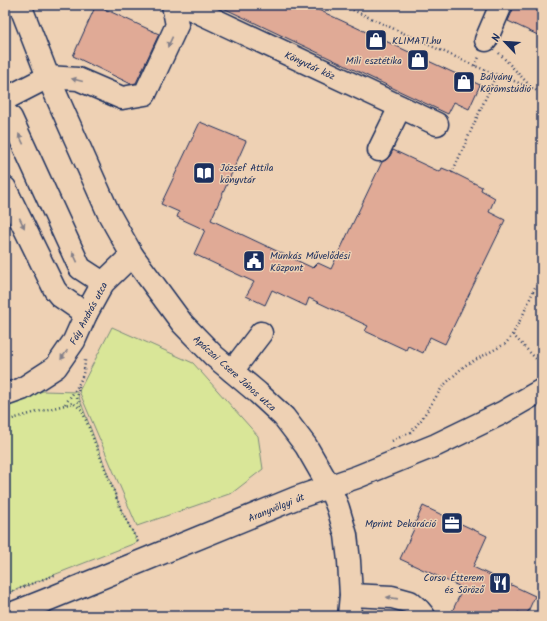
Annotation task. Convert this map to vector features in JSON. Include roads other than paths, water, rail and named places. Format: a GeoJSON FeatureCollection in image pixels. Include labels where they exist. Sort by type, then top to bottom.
{"type":"FeatureCollection","features":[{"type":"Feature","properties":{"kind":"street","name":"Apáczai Csere János utca"},"geometry":{"type":"LineString","coordinates":[[20,5],[48,77],[109,214],[132,255],[182,323],[214,356],[258,393],[284,418],[306,446],[329,486],[338,508],[346,535],[350,561],[350,606]]}},
{"type":"Feature","properties":{"kind":"street"},"geometry":{"type":"LineString","coordinates":[[5,99],[48,77],[78,79],[122,98],[145,94],[178,25],[173,5]]}},
{"type":"Feature","properties":{"kind":"street","name":"Könyvtár köz"},"geometry":{"type":"LineString","coordinates":[[183,5],[437,124]]}},
{"type":"Feature","properties":{"kind":"street"},"geometry":{"type":"LineString","coordinates":[[486,40],[501,5]]}},
{"type":"Feature","properties":{"kind":"street"},"geometry":{"type":"LineString","coordinates":[[379,150],[400,107]]}},
{"type":"Feature","properties":{"kind":"street"},"geometry":{"type":"LineString","coordinates":[[5,112],[11,118],[80,268],[102,283]]}},
{"type":"Feature","properties":{"kind":"street"},"geometry":{"type":"LineString","coordinates":[[5,188],[55,290],[60,296],[86,314]]}},
{"type":"Feature","properties":{"kind":"street","name":"Fáy András utca"},"geometry":{"type":"LineString","coordinates":[[5,395],[22,389],[56,367],[74,341],[102,283],[132,255]]}},
{"type":"Feature","properties":{"kind":"street"},"geometry":{"type":"LineString","coordinates":[[232,371],[261,333]]}},
{"type":"Feature","properties":{"kind":"street","name":"Aranyvölgyi út"},"geometry":{"type":"LineString","coordinates":[[6,616],[296,498],[357,477],[436,445],[502,413],[542,390]]}},
{"type":"Feature","properties":{"kind":"street"},"geometry":{"type":"LineString","coordinates":[[350,606],[392,597],[410,602],[424,616]]}},
{"type":"Feature","properties":{"kind":"place","name":"KLIMATI.hu"},"geometry":{"type":"Point","coordinates":[376,40]}},
{"type":"Feature","properties":{"kind":"place","name":"Mili esztétika"},"geometry":{"type":"Point","coordinates":[418,60]}},
{"type":"Feature","properties":{"kind":"place","name":"Bálvány Körömstúdió"},"geometry":{"type":"Point","coordinates":[464,82]}},
{"type":"Feature","properties":{"kind":"place","name":"József Attila könyvtár"},"geometry":{"type":"Point","coordinates":[204,173]}},
{"type":"Feature","properties":{"kind":"place","name":"Munkás Művelődési Központ"},"geometry":{"type":"Point","coordinates":[254,261]}},
{"type":"Feature","properties":{"kind":"place","name":"Mprint Dekoráció"},"geometry":{"type":"Point","coordinates":[452,523]}},
{"type":"Feature","properties":{"kind":"place","name":"Corso Étterem és Söröző"},"geometry":{"type":"Point","coordinates":[500,583]}}]}
